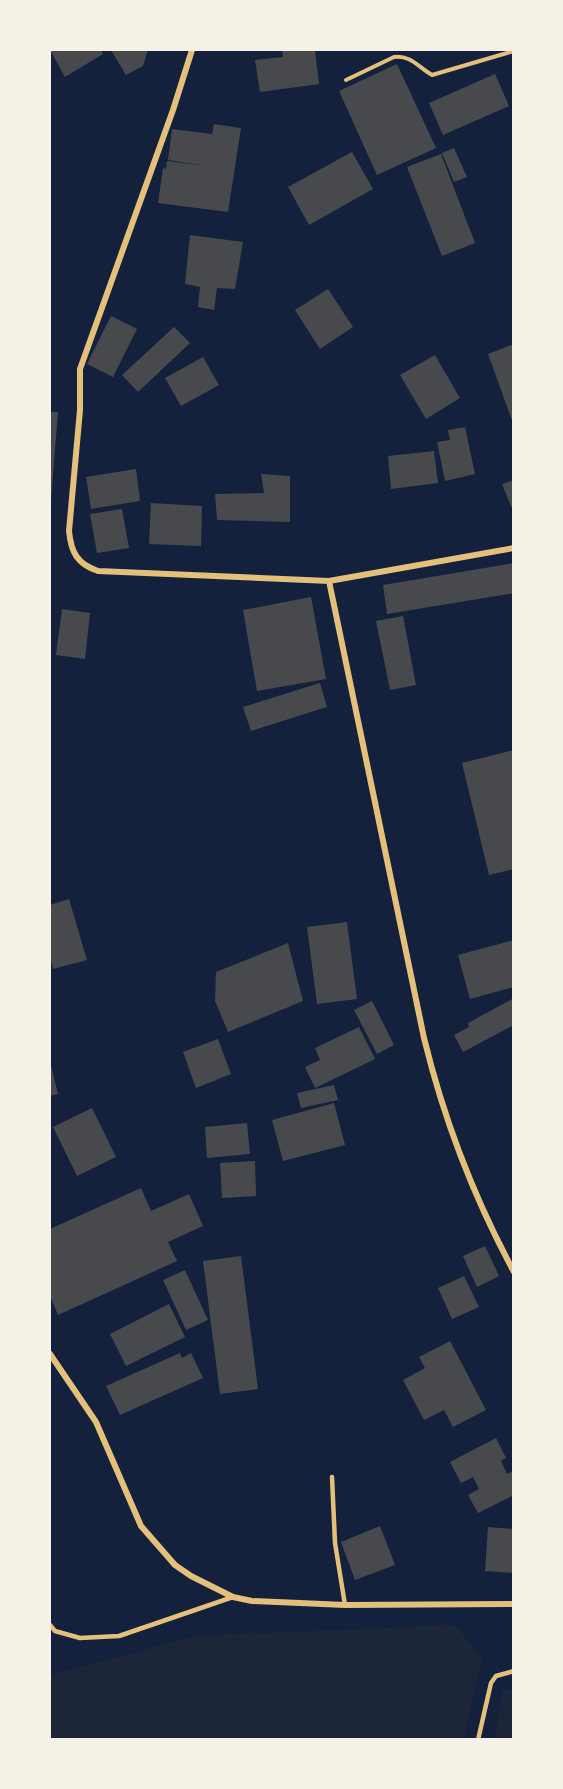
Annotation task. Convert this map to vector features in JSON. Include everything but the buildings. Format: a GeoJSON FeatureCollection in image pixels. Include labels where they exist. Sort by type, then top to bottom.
{"type":"FeatureCollection","features":[{"type":"Feature","properties":{"kind":"street"},"geometry":{"type":"LineString","coordinates":[[192,50],[173,110],[80,369],[80,410],[69,531],[70,545],[78,561],[98,571],[329,581],[513,548]]}},
{"type":"Feature","properties":{"kind":"street"},"geometry":{"type":"LineString","coordinates":[[329,581],[438,1094],[491,1230],[513,1272]]}},
{"type":"Feature","properties":{"kind":"street"},"geometry":{"type":"LineString","coordinates":[[50,1354],[96,1422],[141,1526],[175,1565],[191,1576],[233,1597],[252,1601],[345,1605],[513,1604]]}},
{"type":"Feature","properties":{"kind":"lane"},"geometry":{"type":"LineString","coordinates":[[332,1478],[335,1543],[345,1605]]}},
{"type":"Feature","properties":{"kind":"lane"},"geometry":{"type":"LineString","coordinates":[[50,1625],[55,1631],[80,1638],[119,1636],[233,1597]]}},
{"type":"Feature","properties":{"kind":"lane"},"geometry":{"type":"LineString","coordinates":[[478,1740],[491,1683],[496,1676],[513,1671]]}},
{"type":"Feature","properties":{"kind":"path"},"geometry":{"type":"LineString","coordinates":[[346,80],[394,57],[402,56],[412,60],[432,75],[513,51]]}},
{"type":"Feature","properties":{"kind":"shaded area"},"geometry":{"type":"Polygon","coordinates":[[[455,1625],[482,1658],[464,1739],[50,1739],[50,1675],[196,1636],[455,1625]]]}},
{"type":"Feature","properties":{"kind":"shaded area"},"geometry":{"type":"Polygon","coordinates":[[[513,1688],[513,1739],[495,1739],[503,1690],[513,1688]]]}}]}
